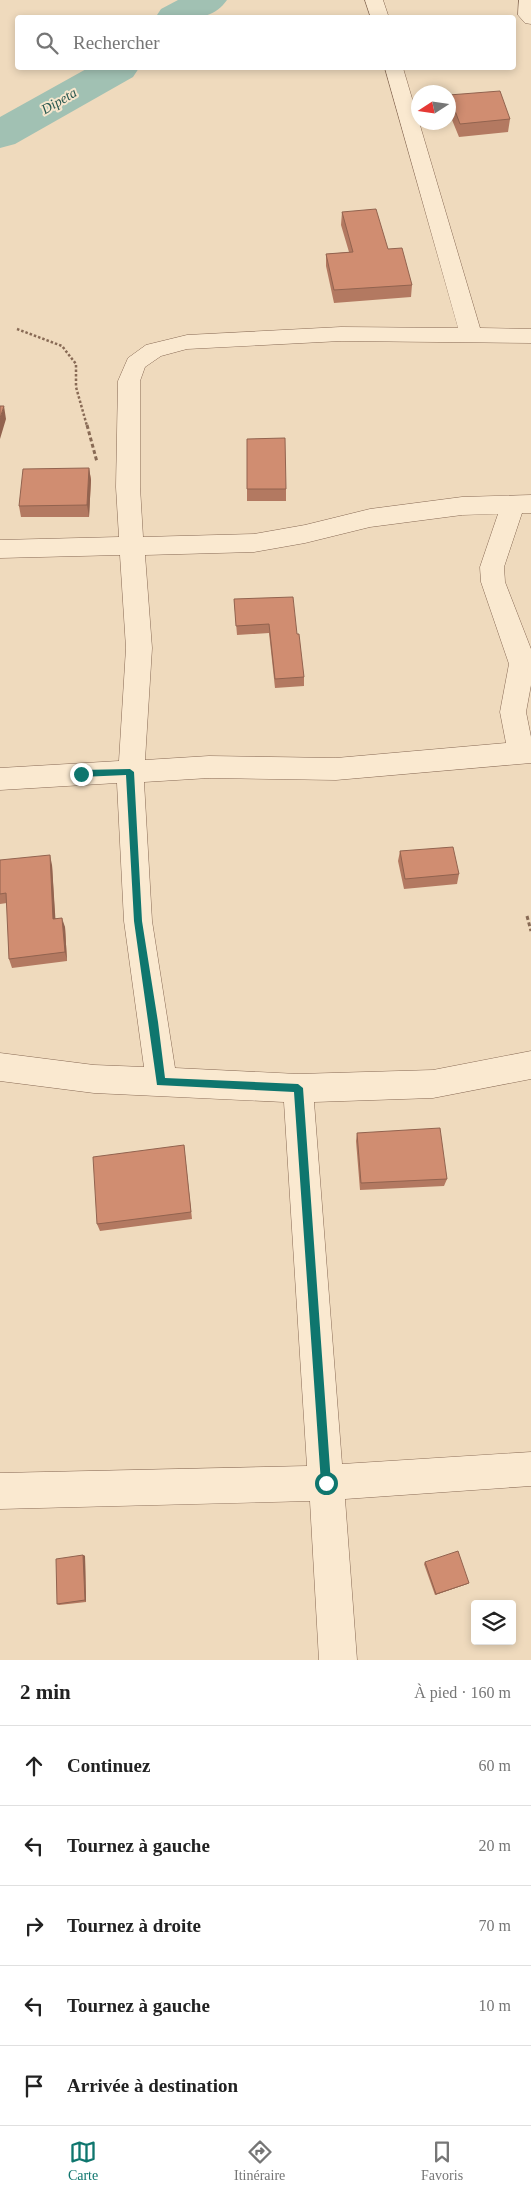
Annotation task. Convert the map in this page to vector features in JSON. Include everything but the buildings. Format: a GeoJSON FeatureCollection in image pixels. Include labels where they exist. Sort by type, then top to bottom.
{"type":"FeatureCollection","features":[{"type":"Feature","properties":{"kind":"street"},"geometry":{"type":"LineString","coordinates":[[374,0],[379,15]]}},
{"type":"Feature","properties":{"kind":"street"},"geometry":{"type":"LineString","coordinates":[[528,0],[527,16],[531,19]]}},
{"type":"Feature","properties":{"kind":"street"},"geometry":{"type":"LineString","coordinates":[[395,70],[471,336]]}},
{"type":"Feature","properties":{"kind":"street"},"geometry":{"type":"LineString","coordinates":[[160,1082],[154,1022],[138,921],[130,772],[138,686],[139,648],[130,546],[128,486],[129,381],[136,363],[154,350],[187,342],[299,335],[531,336]]}},
{"type":"Feature","properties":{"kind":"street"},"geometry":{"type":"LineString","coordinates":[[0,549],[254,542],[305,534],[370,518],[462,506],[522,504],[492,567],[493,582],[519,651],[522,664],[513,712],[526,752],[336,769],[209,767],[0,779]]}},
{"type":"Feature","properties":{"kind":"street"},"geometry":{"type":"LineString","coordinates":[[0,1067],[94,1078],[298,1088],[433,1084],[531,1064]]}},
{"type":"Feature","properties":{"kind":"street"},"geometry":{"type":"LineString","coordinates":[[298,1088],[338,1660]]}},
{"type":"Feature","properties":{"kind":"street"},"geometry":{"type":"LineString","coordinates":[[0,1491],[326,1483],[531,1469]]}},
{"type":"Feature","properties":{"kind":"path"},"geometry":{"type":"LineString","coordinates":[[17,329],[62,346],[76,364],[76,387],[98,471]]}},
{"type":"Feature","properties":{"kind":"path"},"geometry":{"type":"LineString","coordinates":[[527,916],[531,931]]}},
{"type":"Feature","properties":{"kind":"waterway","name":"Dipeta"},"geometry":{"type":"LineString","coordinates":[[180,15],[207,0]]}},
{"type":"Feature","properties":{"kind":"waterway","name":"Dipeta"},"geometry":{"type":"LineString","coordinates":[[0,135],[114,70]]}},
{"type":"Feature","properties":{"kind":"route"},"geometry":{"type":"LineString","coordinates":[[81,774],[130,772],[132,842],[137,882],[138,921],[154,1022],[160,1082],[298,1088],[326,1483]]}}]}
